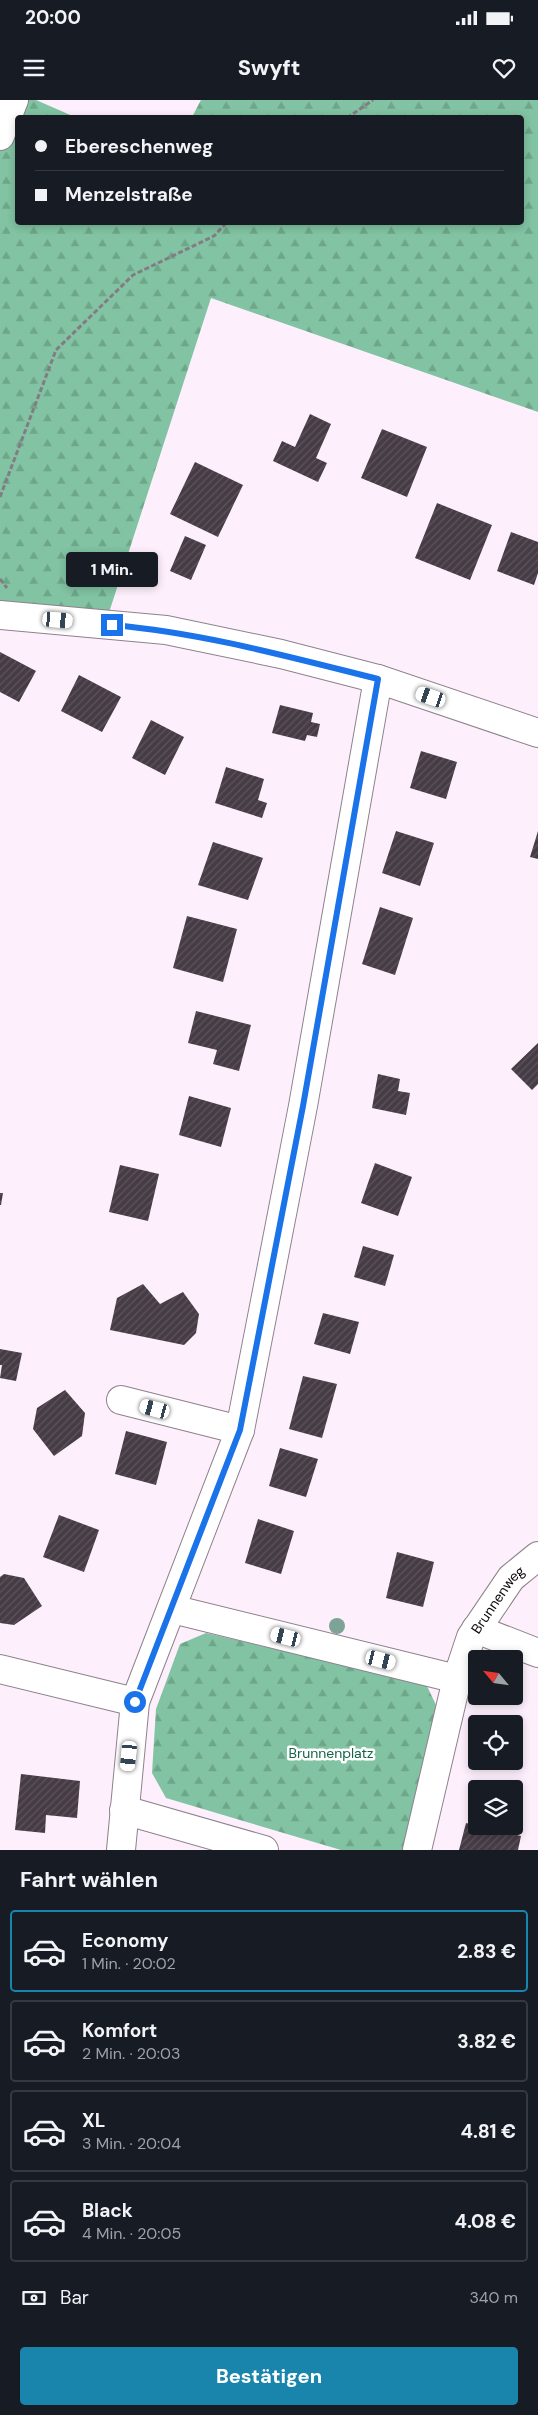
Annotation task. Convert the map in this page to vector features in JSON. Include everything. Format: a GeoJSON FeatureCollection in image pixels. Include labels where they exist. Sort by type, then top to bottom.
{"type":"FeatureCollection","features":[{"type":"Feature","properties":{"kind":"street"},"geometry":{"type":"LineString","coordinates":[[0,136],[14,100]]}},
{"type":"Feature","properties":{"kind":"street"},"geometry":{"type":"LineString","coordinates":[[0,615],[166,630],[281,654],[378,679],[538,733]]}},
{"type":"Feature","properties":{"kind":"street"},"geometry":{"type":"LineString","coordinates":[[121,1850],[135,1702],[240,1430],[303,1106],[378,679]]}},
{"type":"Feature","properties":{"kind":"street"},"geometry":{"type":"LineString","coordinates":[[121,1400],[240,1430]]}},
{"type":"Feature","properties":{"kind":"street","name":"Brunnenweg"},"geometry":{"type":"LineString","coordinates":[[457,1679],[471,1637],[476,1629],[511,1578],[538,1556]]}},
{"type":"Feature","properties":{"kind":"street"},"geometry":{"type":"LineString","coordinates":[[172,1610],[457,1679],[417,1850]]}},
{"type":"Feature","properties":{"kind":"street"},"geometry":{"type":"LineString","coordinates":[[476,1629],[538,1653]]}},
{"type":"Feature","properties":{"kind":"street"},"geometry":{"type":"LineString","coordinates":[[0,1669],[135,1702]]}},
{"type":"Feature","properties":{"kind":"street"},"geometry":{"type":"LineString","coordinates":[[124,1810],[264,1850]]}},
{"type":"Feature","properties":{"kind":"path"},"geometry":{"type":"LineString","coordinates":[[351,115],[372,100]]}},
{"type":"Feature","properties":{"kind":"path"},"geometry":{"type":"LineString","coordinates":[[0,497],[56,350],[133,276],[214,236],[224,225]]}},
{"type":"Feature","properties":{"kind":"green space"},"geometry":{"type":"Polygon","coordinates":[[[0,100],[36,100],[70,115],[15,115],[15,225],[524,225],[524,115],[193,115],[201,100],[538,100],[538,412],[211,298],[104,628],[0,618],[0,100]]]}},
{"type":"Feature","properties":{"kind":"green space","name":"Brunnenplatz"},"geometry":{"type":"Polygon","coordinates":[[[206,1633],[426,1684],[436,1705],[404,1850],[341,1850],[166,1798],[152,1773],[156,1709],[180,1644],[206,1633]]]}},
{"type":"Feature","properties":{"kind":"building"},"geometry":{"type":"Polygon","coordinates":[[[310,414],[331,424],[316,458],[327,463],[318,482],[273,461],[282,441],[295,447],[310,414]]]}},
{"type":"Feature","properties":{"kind":"building"},"geometry":{"type":"Polygon","coordinates":[[[382,429],[427,447],[407,497],[361,478],[382,429]]]}},
{"type":"Feature","properties":{"kind":"building"},"geometry":{"type":"Polygon","coordinates":[[[195,462],[243,485],[218,537],[170,514],[195,462]]]}},
{"type":"Feature","properties":{"kind":"building"},"geometry":{"type":"Polygon","coordinates":[[[437,503],[492,525],[470,580],[415,558],[437,503]]]}},
{"type":"Feature","properties":{"kind":"building"},"geometry":{"type":"Polygon","coordinates":[[[511,532],[538,542],[538,573],[534,585],[497,571],[511,532]]]}},
{"type":"Feature","properties":{"kind":"building"},"geometry":{"type":"Polygon","coordinates":[[[185,536],[206,545],[191,580],[170,571],[185,536]]]}},
{"type":"Feature","properties":{"kind":"building"},"geometry":{"type":"Polygon","coordinates":[[[0,652],[36,671],[19,702],[0,692],[0,652]]]}},
{"type":"Feature","properties":{"kind":"building"},"geometry":{"type":"Polygon","coordinates":[[[79,675],[121,697],[102,732],[61,711],[79,675]]]}},
{"type":"Feature","properties":{"kind":"building"},"geometry":{"type":"Polygon","coordinates":[[[280,705],[313,713],[311,722],[320,724],[317,737],[307,735],[305,741],[272,733],[280,705]]]}},
{"type":"Feature","properties":{"kind":"building"},"geometry":{"type":"Polygon","coordinates":[[[151,720],[184,737],[165,775],[132,758],[151,720]]]}},
{"type":"Feature","properties":{"kind":"building"},"geometry":{"type":"Polygon","coordinates":[[[421,751],[457,762],[446,799],[410,788],[421,751]]]}},
{"type":"Feature","properties":{"kind":"building"},"geometry":{"type":"Polygon","coordinates":[[[226,767],[264,779],[258,800],[267,803],[262,818],[215,803],[226,767]]]}},
{"type":"Feature","properties":{"kind":"building"},"geometry":{"type":"Polygon","coordinates":[[[396,831],[434,843],[420,886],[382,873],[396,831]]]}},
{"type":"Feature","properties":{"kind":"building"},"geometry":{"type":"Polygon","coordinates":[[[538,831],[538,859],[530,857],[538,831]]]}},
{"type":"Feature","properties":{"kind":"building"},"geometry":{"type":"Polygon","coordinates":[[[213,842],[263,858],[248,900],[198,885],[213,842]]]}},
{"type":"Feature","properties":{"kind":"building"},"geometry":{"type":"Polygon","coordinates":[[[380,907],[413,918],[395,975],[362,964],[380,907]]]}},
{"type":"Feature","properties":{"kind":"building"},"geometry":{"type":"Polygon","coordinates":[[[187,916],[237,929],[223,982],[173,968],[187,916]]]}},
{"type":"Feature","properties":{"kind":"building"},"geometry":{"type":"Polygon","coordinates":[[[196,1011],[251,1025],[239,1071],[213,1064],[217,1050],[188,1043],[196,1011]]]}},
{"type":"Feature","properties":{"kind":"building"},"geometry":{"type":"Polygon","coordinates":[[[538,1043],[538,1084],[532,1090],[511,1069],[538,1043]]]}},
{"type":"Feature","properties":{"kind":"building"},"geometry":{"type":"Polygon","coordinates":[[[378,1074],[400,1079],[398,1091],[410,1093],[406,1115],[372,1108],[378,1074]]]}},
{"type":"Feature","properties":{"kind":"building"},"geometry":{"type":"Polygon","coordinates":[[[189,1096],[231,1108],[221,1147],[179,1135],[189,1096]]]}},
{"type":"Feature","properties":{"kind":"building"},"geometry":{"type":"Polygon","coordinates":[[[375,1163],[412,1177],[398,1216],[361,1203],[375,1163]]]}},
{"type":"Feature","properties":{"kind":"building"},"geometry":{"type":"Polygon","coordinates":[[[120,1165],[159,1174],[148,1221],[109,1212],[120,1165]]]}},
{"type":"Feature","properties":{"kind":"building"},"geometry":{"type":"Polygon","coordinates":[[[0,1193],[3,1193],[1,1205],[0,1205],[0,1193]]]}},
{"type":"Feature","properties":{"kind":"building"},"geometry":{"type":"Polygon","coordinates":[[[363,1246],[394,1255],[385,1286],[354,1277],[363,1246]]]}},
{"type":"Feature","properties":{"kind":"building"},"geometry":{"type":"Polygon","coordinates":[[[143,1284],[160,1304],[183,1292],[199,1314],[196,1333],[184,1345],[110,1330],[117,1298],[143,1284]]]}},
{"type":"Feature","properties":{"kind":"building"},"geometry":{"type":"Polygon","coordinates":[[[323,1313],[359,1322],[350,1354],[314,1344],[323,1313]]]}},
{"type":"Feature","properties":{"kind":"building"},"geometry":{"type":"Polygon","coordinates":[[[0,1349],[22,1353],[16,1381],[0,1378],[2,1365],[0,1365],[0,1349]]]}},
{"type":"Feature","properties":{"kind":"building"},"geometry":{"type":"Polygon","coordinates":[[[303,1376],[337,1384],[322,1438],[289,1429],[303,1376]]]}},
{"type":"Feature","properties":{"kind":"building"},"geometry":{"type":"Polygon","coordinates":[[[65,1390],[85,1413],[82,1436],[54,1456],[33,1429],[37,1408],[65,1390]]]}},
{"type":"Feature","properties":{"kind":"building"},"geometry":{"type":"Polygon","coordinates":[[[126,1431],[167,1442],[156,1485],[115,1474],[126,1431]]]}},
{"type":"Feature","properties":{"kind":"building"},"geometry":{"type":"Polygon","coordinates":[[[280,1448],[318,1459],[306,1497],[269,1486],[280,1448]]]}},
{"type":"Feature","properties":{"kind":"building"},"geometry":{"type":"Polygon","coordinates":[[[59,1515],[99,1530],[84,1572],[43,1557],[59,1515]]]}},
{"type":"Feature","properties":{"kind":"building"},"geometry":{"type":"Polygon","coordinates":[[[258,1519],[294,1531],[281,1574],[245,1563],[258,1519]]]}},
{"type":"Feature","properties":{"kind":"building"},"geometry":{"type":"Polygon","coordinates":[[[397,1552],[434,1562],[423,1607],[386,1598],[397,1552]]]}},
{"type":"Feature","properties":{"kind":"building"},"geometry":{"type":"Polygon","coordinates":[[[4,1574],[24,1578],[42,1606],[14,1625],[0,1623],[0,1577],[4,1574]]]}},
{"type":"Feature","properties":{"kind":"building"},"geometry":{"type":"Polygon","coordinates":[[[21,1774],[80,1781],[77,1818],[46,1815],[45,1833],[15,1830],[21,1774]]]}},
{"type":"Feature","properties":{"kind":"building"},"geometry":{"type":"Polygon","coordinates":[[[466,1823],[468,1823],[468,1835],[521,1836],[518,1850],[459,1850],[466,1823]]]}},
{"type":"Feature","properties":{"kind":"route"},"geometry":{"type":"LineString","coordinates":[[112,625],[166,630],[281,654],[378,679],[303,1106],[240,1430],[135,1702]]}}]}
